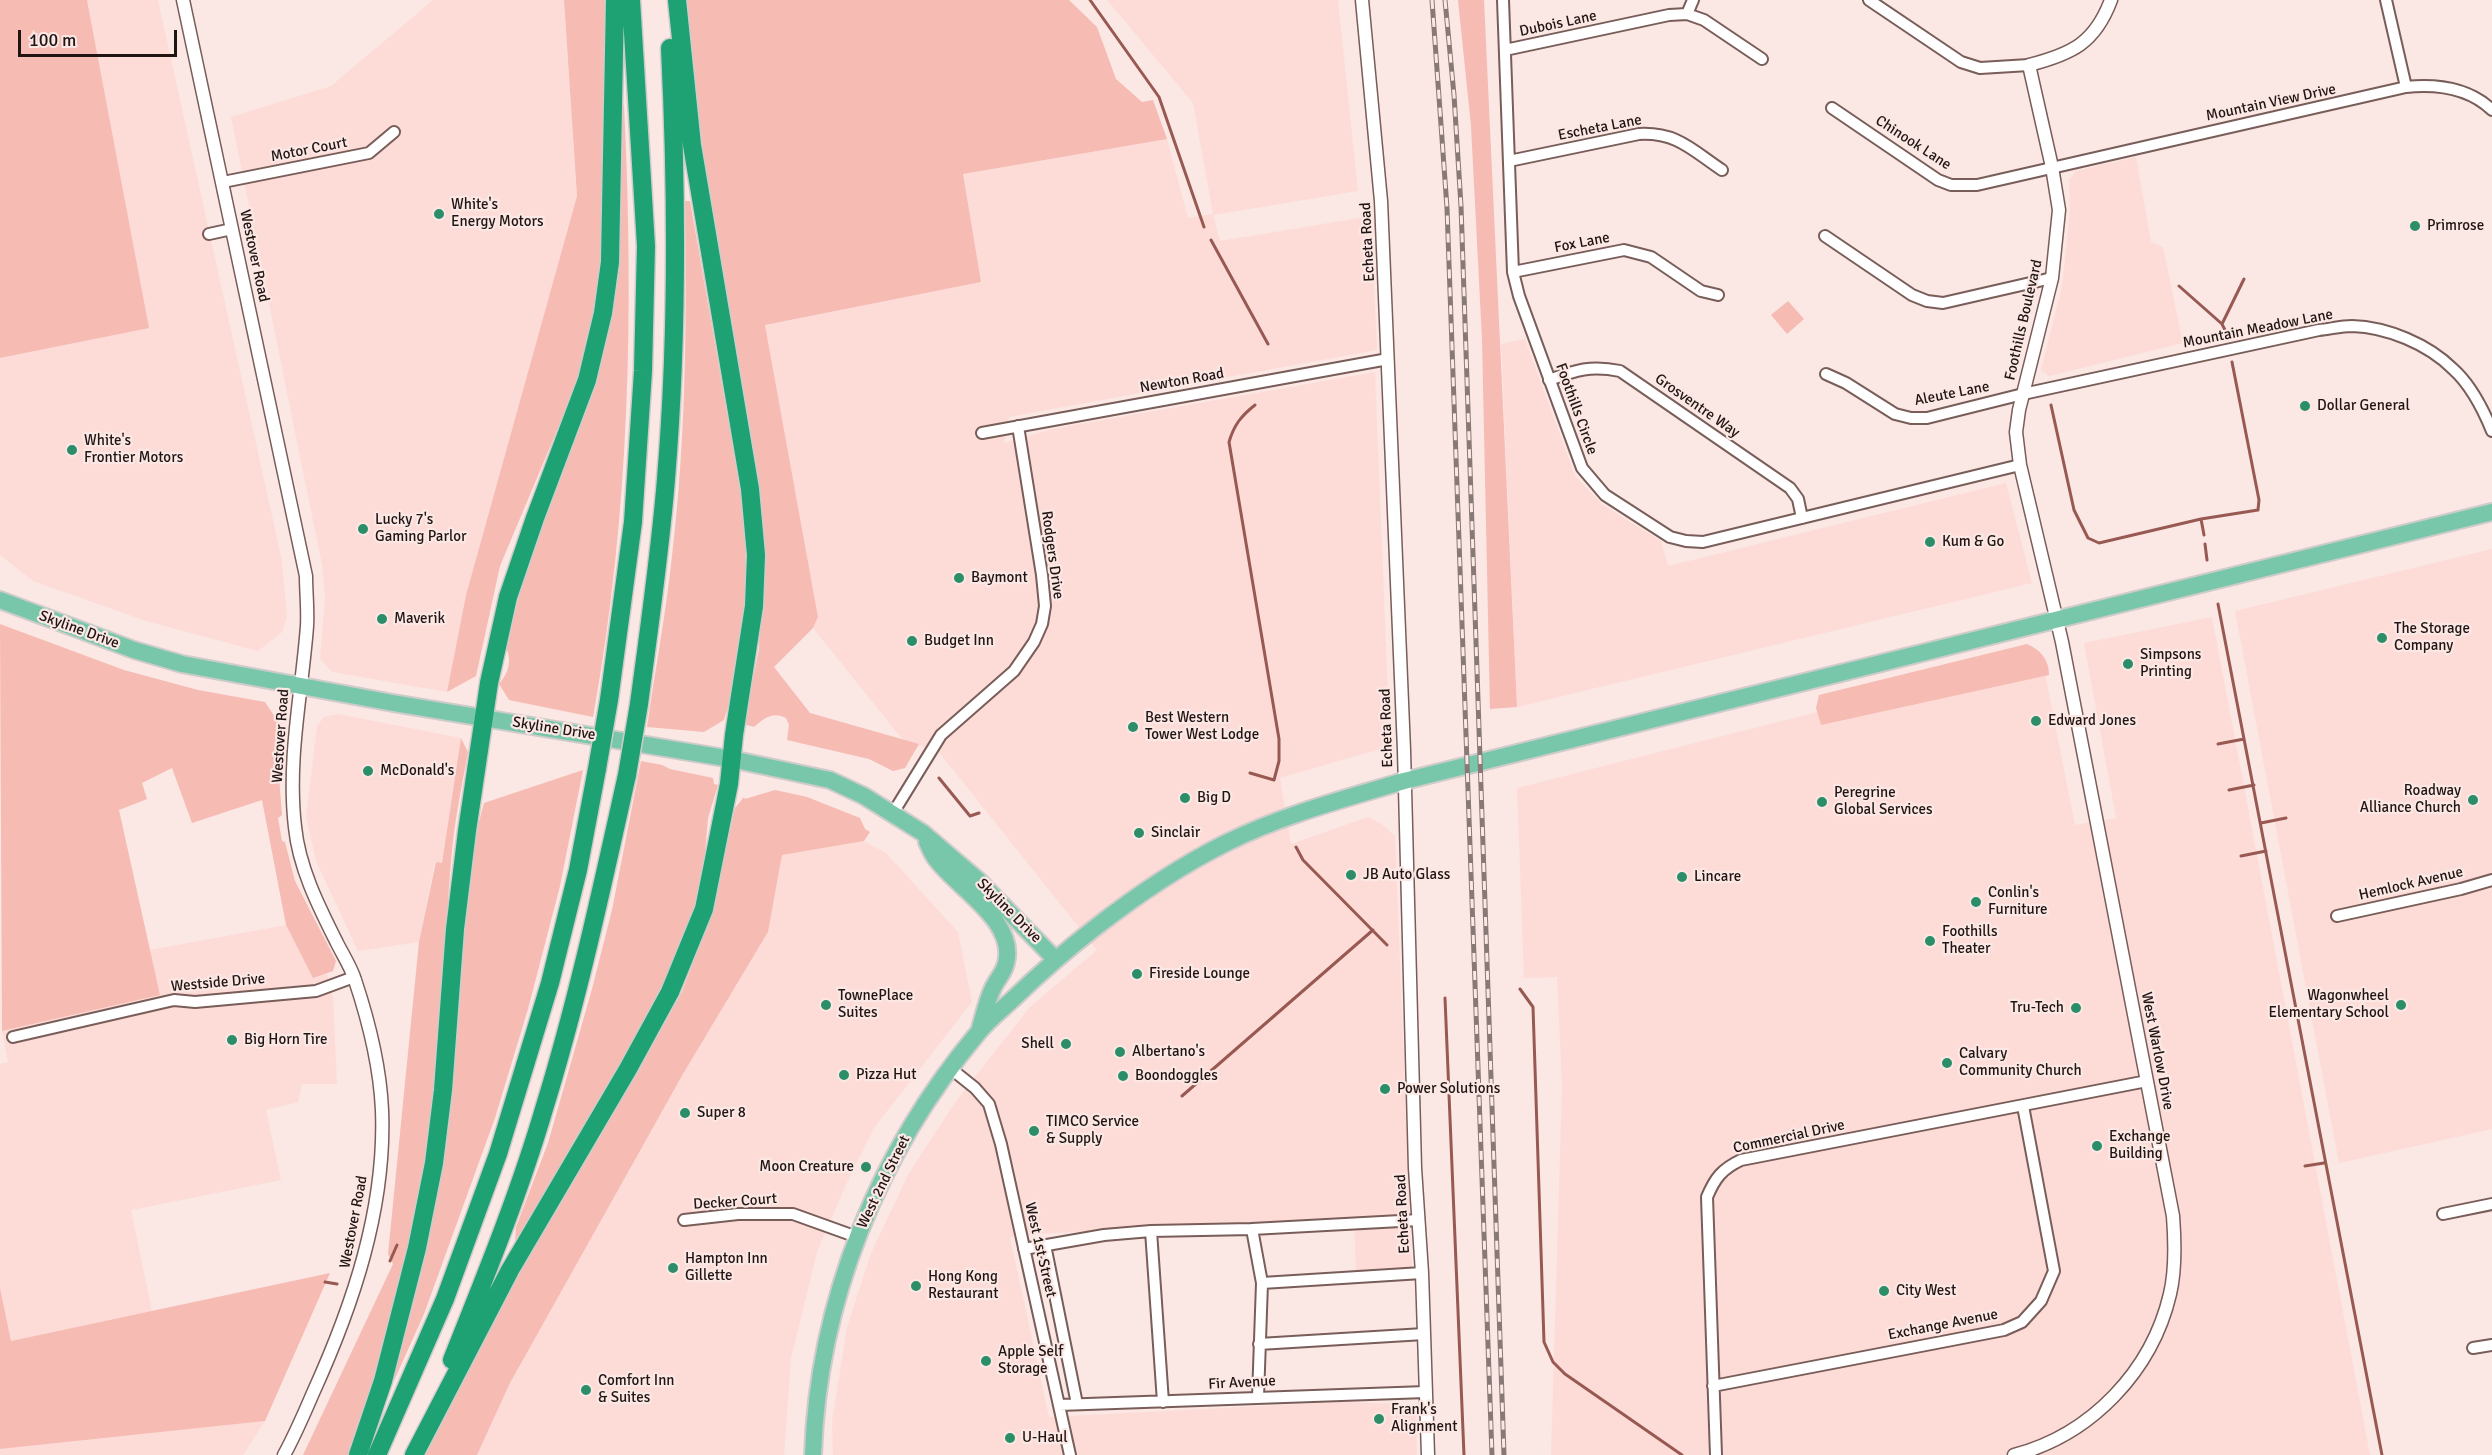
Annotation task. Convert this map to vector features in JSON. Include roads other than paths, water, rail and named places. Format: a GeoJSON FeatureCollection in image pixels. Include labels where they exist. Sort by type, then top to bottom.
{"type":"FeatureCollection","features":[{"type":"Feature","properties":{"kind":"highway"},"geometry":{"type":"LineString","coordinates":[[358,1455],[383,1381],[417,1248],[434,1163],[443,1089],[455,929],[487,693],[508,597],[587,380],[603,314],[610,262],[615,0]]}},
{"type":"Feature","properties":{"kind":"highway"},"geometry":{"type":"LineString","coordinates":[[377,1455],[445,1299],[498,1154],[550,983],[578,870],[597,769],[609,700],[633,522],[643,371],[646,246],[631,0]]}},
{"type":"Feature","properties":{"kind":"highway"},"geometry":{"type":"LineString","coordinates":[[412,1455],[488,1270],[544,1111],[576,999],[627,775],[659,560],[672,396],[676,281],[676,166],[667,0]]}},
{"type":"Feature","properties":{"kind":"highway"},"geometry":{"type":"LineString","coordinates":[[412,1455],[510,1270],[628,1069],[670,992],[704,909],[723,813],[754,606],[756,555],[750,489],[692,145],[677,0]]}},
{"type":"Feature","properties":{"kind":"main road","name":"West 2nd Street"},"geometry":{"type":"LineString","coordinates":[[813,1455],[825,1348],[833,1308],[857,1237],[901,1144],[951,1068],[978,1032],[1055,959],[1136,897],[1198,857],[1274,822],[1404,781],[2492,512]]}},
{"type":"Feature","properties":{"kind":"main road","name":"Skyline Drive"},"geometry":{"type":"LineString","coordinates":[[0,600],[135,650],[182,664],[300,687],[731,759],[830,780],[893,813],[923,833],[978,880],[1055,959]]}},
{"type":"Feature","properties":{"kind":"main road"},"geometry":{"type":"LineString","coordinates":[[923,833],[936,859],[995,921],[1007,945],[1006,964],[993,988],[978,1032]]}},
{"type":"Feature","properties":{"kind":"street","name":"Westover Road"},"geometry":{"type":"LineString","coordinates":[[183,0],[306,576],[307,624],[293,764],[295,829],[302,862],[317,901],[354,977],[369,1024],[379,1070],[382,1111],[380,1161],[375,1198],[358,1279],[330,1356],[284,1455]]}},
{"type":"Feature","properties":{"kind":"street","name":"Echeta Road"},"geometry":{"type":"LineString","coordinates":[[1362,0],[1378,150],[1388,359],[1404,781],[1415,1168],[1422,1273],[1428,1455]]}},
{"type":"Feature","properties":{"kind":"street","name":"Foothills Circle"},"geometry":{"type":"LineString","coordinates":[[1503,0],[1514,272],[1519,296],[1582,468],[1605,495],[1670,537],[1703,542],[2020,465]]}},
{"type":"Feature","properties":{"kind":"street"},"geometry":{"type":"LineString","coordinates":[[1693,0],[1687,14],[1704,20],[1762,59]]}},
{"type":"Feature","properties":{"kind":"street"},"geometry":{"type":"LineString","coordinates":[[1869,0],[1961,62],[1980,68],[2029,64],[2060,57],[2086,40],[2103,22],[2111,0]]}},
{"type":"Feature","properties":{"kind":"street"},"geometry":{"type":"LineString","coordinates":[[2386,0],[2406,87]]}},
{"type":"Feature","properties":{"kind":"street","name":"Dubois Lane"},"geometry":{"type":"LineString","coordinates":[[1505,50],[1669,15],[1687,14]]}},
{"type":"Feature","properties":{"kind":"street","name":"Foothills Boulevard"},"geometry":{"type":"LineString","coordinates":[[2029,64],[2059,210],[2052,278],[2023,394],[2016,432],[2020,465],[2057,620]]}},
{"type":"Feature","properties":{"kind":"street","name":"Mountain View Drive"},"geometry":{"type":"LineString","coordinates":[[2052,167],[2406,87],[2427,85],[2444,87],[2461,92],[2486,104],[2492,110]]}},
{"type":"Feature","properties":{"kind":"street","name":"Chinook Lane"},"geometry":{"type":"LineString","coordinates":[[1832,108],[1938,180],[1950,185],[1977,185],[2052,167]]}},
{"type":"Feature","properties":{"kind":"street","name":"Motor Court"},"geometry":{"type":"LineString","coordinates":[[223,183],[369,153],[394,132]]}},
{"type":"Feature","properties":{"kind":"street","name":"Escheta Lane"},"geometry":{"type":"LineString","coordinates":[[1509,161],[1639,134],[1656,133],[1674,137],[1722,170]]}},
{"type":"Feature","properties":{"kind":"street"},"geometry":{"type":"LineString","coordinates":[[209,234],[232,229]]}},
{"type":"Feature","properties":{"kind":"street"},"geometry":{"type":"LineString","coordinates":[[1825,236],[1912,295],[1927,301],[1943,303],[2052,278]]}},
{"type":"Feature","properties":{"kind":"street","name":"Fox Lane"},"geometry":{"type":"LineString","coordinates":[[1514,272],[1624,250],[1651,257],[1701,291],[1718,295]]}},
{"type":"Feature","properties":{"kind":"street","name":"Mountain Meadow Lane"},"geometry":{"type":"LineString","coordinates":[[2023,394],[2319,330],[2352,326],[2391,333],[2418,344],[2453,369],[2482,407],[2492,431]]}},
{"type":"Feature","properties":{"kind":"street","name":"Newton Road"},"geometry":{"type":"LineString","coordinates":[[982,433],[1388,359]]}},
{"type":"Feature","properties":{"kind":"street","name":"Grosventre Way"},"geometry":{"type":"LineString","coordinates":[[1549,380],[1580,369],[1599,367],[1620,371],[1790,488],[1798,499],[1803,518]]}},
{"type":"Feature","properties":{"kind":"street","name":"Aleute Lane"},"geometry":{"type":"LineString","coordinates":[[1826,374],[1846,383],[1895,414],[1911,418],[1928,418],[2023,394]]}},
{"type":"Feature","properties":{"kind":"street","name":"Rodgers Drive"},"geometry":{"type":"LineString","coordinates":[[893,813],[941,735],[1014,671],[1034,642],[1042,624],[1045,606],[1042,575],[1018,426]]}},
{"type":"Feature","properties":{"kind":"street","name":"West Warlow Drive"},"geometry":{"type":"LineString","coordinates":[[2014,1455],[2034,1450],[2069,1432],[2096,1414],[2118,1393],[2138,1368],[2161,1321],[2170,1294],[2175,1245],[2173,1216],[2057,620]]}},
{"type":"Feature","properties":{"kind":"street","name":"Hemlock Avenue"},"geometry":{"type":"LineString","coordinates":[[2337,916],[2492,880]]}},
{"type":"Feature","properties":{"kind":"street","name":"Westside Drive"},"geometry":{"type":"LineString","coordinates":[[13,1037],[174,1000],[195,1002],[316,991],[354,977]]}},
{"type":"Feature","properties":{"kind":"street","name":"West 1st Street"},"geometry":{"type":"LineString","coordinates":[[951,1068],[975,1088],[989,1104],[1001,1144],[1070,1455]]}},
{"type":"Feature","properties":{"kind":"street","name":"Commercial Drive"},"geometry":{"type":"LineString","coordinates":[[1716,1455],[1707,1197],[1714,1180],[1726,1167],[1741,1160],[2147,1081]]}},
{"type":"Feature","properties":{"kind":"street","name":"Exchange Avenue"},"geometry":{"type":"LineString","coordinates":[[1713,1386],[2004,1330],[2022,1322],[2041,1301],[2054,1271],[2023,1106]]}},
{"type":"Feature","properties":{"kind":"street"},"geometry":{"type":"LineString","coordinates":[[2443,1214],[2492,1204]]}},
{"type":"Feature","properties":{"kind":"street","name":"Decker Court"},"geometry":{"type":"LineString","coordinates":[[684,1220],[738,1214],[792,1214],[857,1237]]}},
{"type":"Feature","properties":{"kind":"street"},"geometry":{"type":"LineString","coordinates":[[1024,1250],[1104,1235],[1151,1231],[1252,1229],[1419,1220]]}},
{"type":"Feature","properties":{"kind":"street"},"geometry":{"type":"LineString","coordinates":[[1252,1229],[1262,1283],[1258,1397]]}},
{"type":"Feature","properties":{"kind":"street"},"geometry":{"type":"LineString","coordinates":[[1151,1231],[1163,1402]]}},
{"type":"Feature","properties":{"kind":"street"},"geometry":{"type":"LineString","coordinates":[[1045,1245],[1077,1404]]}},
{"type":"Feature","properties":{"kind":"street"},"geometry":{"type":"LineString","coordinates":[[1262,1283],[1422,1273]]}},
{"type":"Feature","properties":{"kind":"street"},"geometry":{"type":"LineString","coordinates":[[1259,1344],[1424,1334]]}},
{"type":"Feature","properties":{"kind":"street"},"geometry":{"type":"LineString","coordinates":[[2473,1348],[2492,1345]]}},
{"type":"Feature","properties":{"kind":"street","name":"Fir Avenue"},"geometry":{"type":"LineString","coordinates":[[1059,1404],[1426,1392]]}},
{"type":"Feature","properties":{"kind":"waterway"},"geometry":{"type":"LineString","coordinates":[[1090,0],[1159,97],[1204,227]]}},
{"type":"Feature","properties":{"kind":"waterway"},"geometry":{"type":"LineString","coordinates":[[1211,240],[1268,344]]}},
{"type":"Feature","properties":{"kind":"waterway"},"geometry":{"type":"LineString","coordinates":[[2227,334],[2222,324],[2244,279]]}},
{"type":"Feature","properties":{"kind":"waterway"},"geometry":{"type":"LineString","coordinates":[[2179,286],[2222,324]]}},
{"type":"Feature","properties":{"kind":"waterway"},"geometry":{"type":"LineString","coordinates":[[2201,519],[2258,510],[2259,500],[2232,362]]}},
{"type":"Feature","properties":{"kind":"waterway"},"geometry":{"type":"LineString","coordinates":[[1250,773],[1274,780],[1279,761],[1279,739],[1229,442],[1239,421],[1255,405]]}},
{"type":"Feature","properties":{"kind":"waterway"},"geometry":{"type":"LineString","coordinates":[[2051,405],[2074,510],[2088,538],[2099,543],[2201,519],[2204,535]]}},
{"type":"Feature","properties":{"kind":"waterway"},"geometry":{"type":"LineString","coordinates":[[2205,544],[2207,560]]}},
{"type":"Feature","properties":{"kind":"waterway"},"geometry":{"type":"LineString","coordinates":[[2218,604],[2382,1455]]}},
{"type":"Feature","properties":{"kind":"waterway"},"geometry":{"type":"LineString","coordinates":[[2218,744],[2244,739]]}},
{"type":"Feature","properties":{"kind":"waterway"},"geometry":{"type":"LineString","coordinates":[[939,778],[970,816],[979,813]]}},
{"type":"Feature","properties":{"kind":"waterway"},"geometry":{"type":"LineString","coordinates":[[2229,790],[2254,785]]}},
{"type":"Feature","properties":{"kind":"waterway"},"geometry":{"type":"LineString","coordinates":[[2261,823],[2286,818]]}},
{"type":"Feature","properties":{"kind":"waterway"},"geometry":{"type":"LineString","coordinates":[[1296,847],[1303,860],[1387,945]]}},
{"type":"Feature","properties":{"kind":"waterway"},"geometry":{"type":"LineString","coordinates":[[2241,856],[2266,851]]}},
{"type":"Feature","properties":{"kind":"waterway"},"geometry":{"type":"LineString","coordinates":[[1182,1096],[1373,930]]}},
{"type":"Feature","properties":{"kind":"waterway"},"geometry":{"type":"LineString","coordinates":[[1520,989],[1533,1007],[1544,1342],[1553,1362],[1565,1374],[1682,1455]]}},
{"type":"Feature","properties":{"kind":"waterway"},"geometry":{"type":"LineString","coordinates":[[1445,998],[1464,1455]]}},
{"type":"Feature","properties":{"kind":"waterway"},"geometry":{"type":"LineString","coordinates":[[2305,1166],[2324,1163]]}},
{"type":"Feature","properties":{"kind":"waterway"},"geometry":{"type":"LineString","coordinates":[[390,1261],[397,1245]]}},
{"type":"Feature","properties":{"kind":"waterway"},"geometry":{"type":"LineString","coordinates":[[325,1282],[337,1284]]}},
{"type":"Feature","properties":{"kind":"railway"},"geometry":{"type":"LineString","coordinates":[[1432,0],[1447,208],[1492,1455]]}},
{"type":"Feature","properties":{"kind":"railway"},"geometry":{"type":"LineString","coordinates":[[1445,0],[1461,206],[1504,1455]]}},
{"type":"Feature","properties":{"kind":"place","name":"White's Energy Motors"},"geometry":{"type":"Point","coordinates":[439,214]}},
{"type":"Feature","properties":{"kind":"place","name":"Primrose"},"geometry":{"type":"Point","coordinates":[2415,226]}},
{"type":"Feature","properties":{"kind":"place","name":"Dollar General"},"geometry":{"type":"Point","coordinates":[2305,406]}},
{"type":"Feature","properties":{"kind":"place","name":"White's Frontier Motors"},"geometry":{"type":"Point","coordinates":[72,450]}},
{"type":"Feature","properties":{"kind":"place","name":"Lucky 7's Gaming Parlor"},"geometry":{"type":"Point","coordinates":[363,529]}},
{"type":"Feature","properties":{"kind":"place","name":"Kum & Go"},"geometry":{"type":"Point","coordinates":[1930,542]}},
{"type":"Feature","properties":{"kind":"place","name":"Baymont"},"geometry":{"type":"Point","coordinates":[959,578]}},
{"type":"Feature","properties":{"kind":"place","name":"Maverik"},"geometry":{"type":"Point","coordinates":[382,619]}},
{"type":"Feature","properties":{"kind":"place","name":"The Storage Company"},"geometry":{"type":"Point","coordinates":[2382,638]}},
{"type":"Feature","properties":{"kind":"place","name":"Budget Inn"},"geometry":{"type":"Point","coordinates":[912,641]}},
{"type":"Feature","properties":{"kind":"place","name":"Simpsons Printing"},"geometry":{"type":"Point","coordinates":[2128,664]}},
{"type":"Feature","properties":{"kind":"place","name":"Edward Jones"},"geometry":{"type":"Point","coordinates":[2036,721]}},
{"type":"Feature","properties":{"kind":"place","name":"Best Western Tower West Lodge"},"geometry":{"type":"Point","coordinates":[1133,727]}},
{"type":"Feature","properties":{"kind":"place","name":"McDonald's"},"geometry":{"type":"Point","coordinates":[368,771]}},
{"type":"Feature","properties":{"kind":"place","name":"Big D"},"geometry":{"type":"Point","coordinates":[1185,798]}},
{"type":"Feature","properties":{"kind":"place","name":"Roadway Alliance Church"},"geometry":{"type":"Point","coordinates":[2473,800]}},
{"type":"Feature","properties":{"kind":"place","name":"Peregrine Global Services"},"geometry":{"type":"Point","coordinates":[1822,802]}},
{"type":"Feature","properties":{"kind":"place","name":"Sinclair"},"geometry":{"type":"Point","coordinates":[1139,833]}},
{"type":"Feature","properties":{"kind":"place","name":"JB Auto Glass"},"geometry":{"type":"Point","coordinates":[1351,875]}},
{"type":"Feature","properties":{"kind":"place","name":"Lincare"},"geometry":{"type":"Point","coordinates":[1682,877]}},
{"type":"Feature","properties":{"kind":"place","name":"Conlin's Furniture"},"geometry":{"type":"Point","coordinates":[1976,902]}},
{"type":"Feature","properties":{"kind":"place","name":"Foothills Theater"},"geometry":{"type":"Point","coordinates":[1930,941]}},
{"type":"Feature","properties":{"kind":"place","name":"Fireside Lounge"},"geometry":{"type":"Point","coordinates":[1137,974]}},
{"type":"Feature","properties":{"kind":"place","name":"TownePlace Suites"},"geometry":{"type":"Point","coordinates":[826,1005]}},
{"type":"Feature","properties":{"kind":"place","name":"Wagonwheel Elementary School"},"geometry":{"type":"Point","coordinates":[2401,1005]}},
{"type":"Feature","properties":{"kind":"place","name":"Tru-Tech"},"geometry":{"type":"Point","coordinates":[2076,1008]}},
{"type":"Feature","properties":{"kind":"place","name":"Big Horn Tire"},"geometry":{"type":"Point","coordinates":[232,1040]}},
{"type":"Feature","properties":{"kind":"place","name":"Shell"},"geometry":{"type":"Point","coordinates":[1066,1044]}},
{"type":"Feature","properties":{"kind":"place","name":"Albertano's"},"geometry":{"type":"Point","coordinates":[1120,1052]}},
{"type":"Feature","properties":{"kind":"place","name":"Calvary Community Church"},"geometry":{"type":"Point","coordinates":[1947,1063]}},
{"type":"Feature","properties":{"kind":"place","name":"Pizza Hut"},"geometry":{"type":"Point","coordinates":[844,1075]}},
{"type":"Feature","properties":{"kind":"place","name":"Boondoggles"},"geometry":{"type":"Point","coordinates":[1123,1076]}},
{"type":"Feature","properties":{"kind":"place","name":"Power Solutions"},"geometry":{"type":"Point","coordinates":[1385,1089]}},
{"type":"Feature","properties":{"kind":"place","name":"Super 8"},"geometry":{"type":"Point","coordinates":[685,1113]}},
{"type":"Feature","properties":{"kind":"place","name":"TIMCO Service & Supply"},"geometry":{"type":"Point","coordinates":[1034,1131]}},
{"type":"Feature","properties":{"kind":"place","name":"Exchange Building"},"geometry":{"type":"Point","coordinates":[2097,1146]}},
{"type":"Feature","properties":{"kind":"place","name":"Moon Creature"},"geometry":{"type":"Point","coordinates":[866,1167]}},
{"type":"Feature","properties":{"kind":"place","name":"Hampton Inn Gillette"},"geometry":{"type":"Point","coordinates":[673,1268]}},
{"type":"Feature","properties":{"kind":"place","name":"Hong Kong Restaurant"},"geometry":{"type":"Point","coordinates":[916,1286]}},
{"type":"Feature","properties":{"kind":"place","name":"City West"},"geometry":{"type":"Point","coordinates":[1884,1291]}},
{"type":"Feature","properties":{"kind":"place","name":"Apple Self Storage"},"geometry":{"type":"Point","coordinates":[986,1361]}},
{"type":"Feature","properties":{"kind":"place","name":"Comfort Inn & Suites"},"geometry":{"type":"Point","coordinates":[586,1390]}},
{"type":"Feature","properties":{"kind":"place","name":"Frank's Alignment"},"geometry":{"type":"Point","coordinates":[1379,1419]}},
{"type":"Feature","properties":{"kind":"place","name":"U-Haul"},"geometry":{"type":"Point","coordinates":[1010,1438]}}]}
